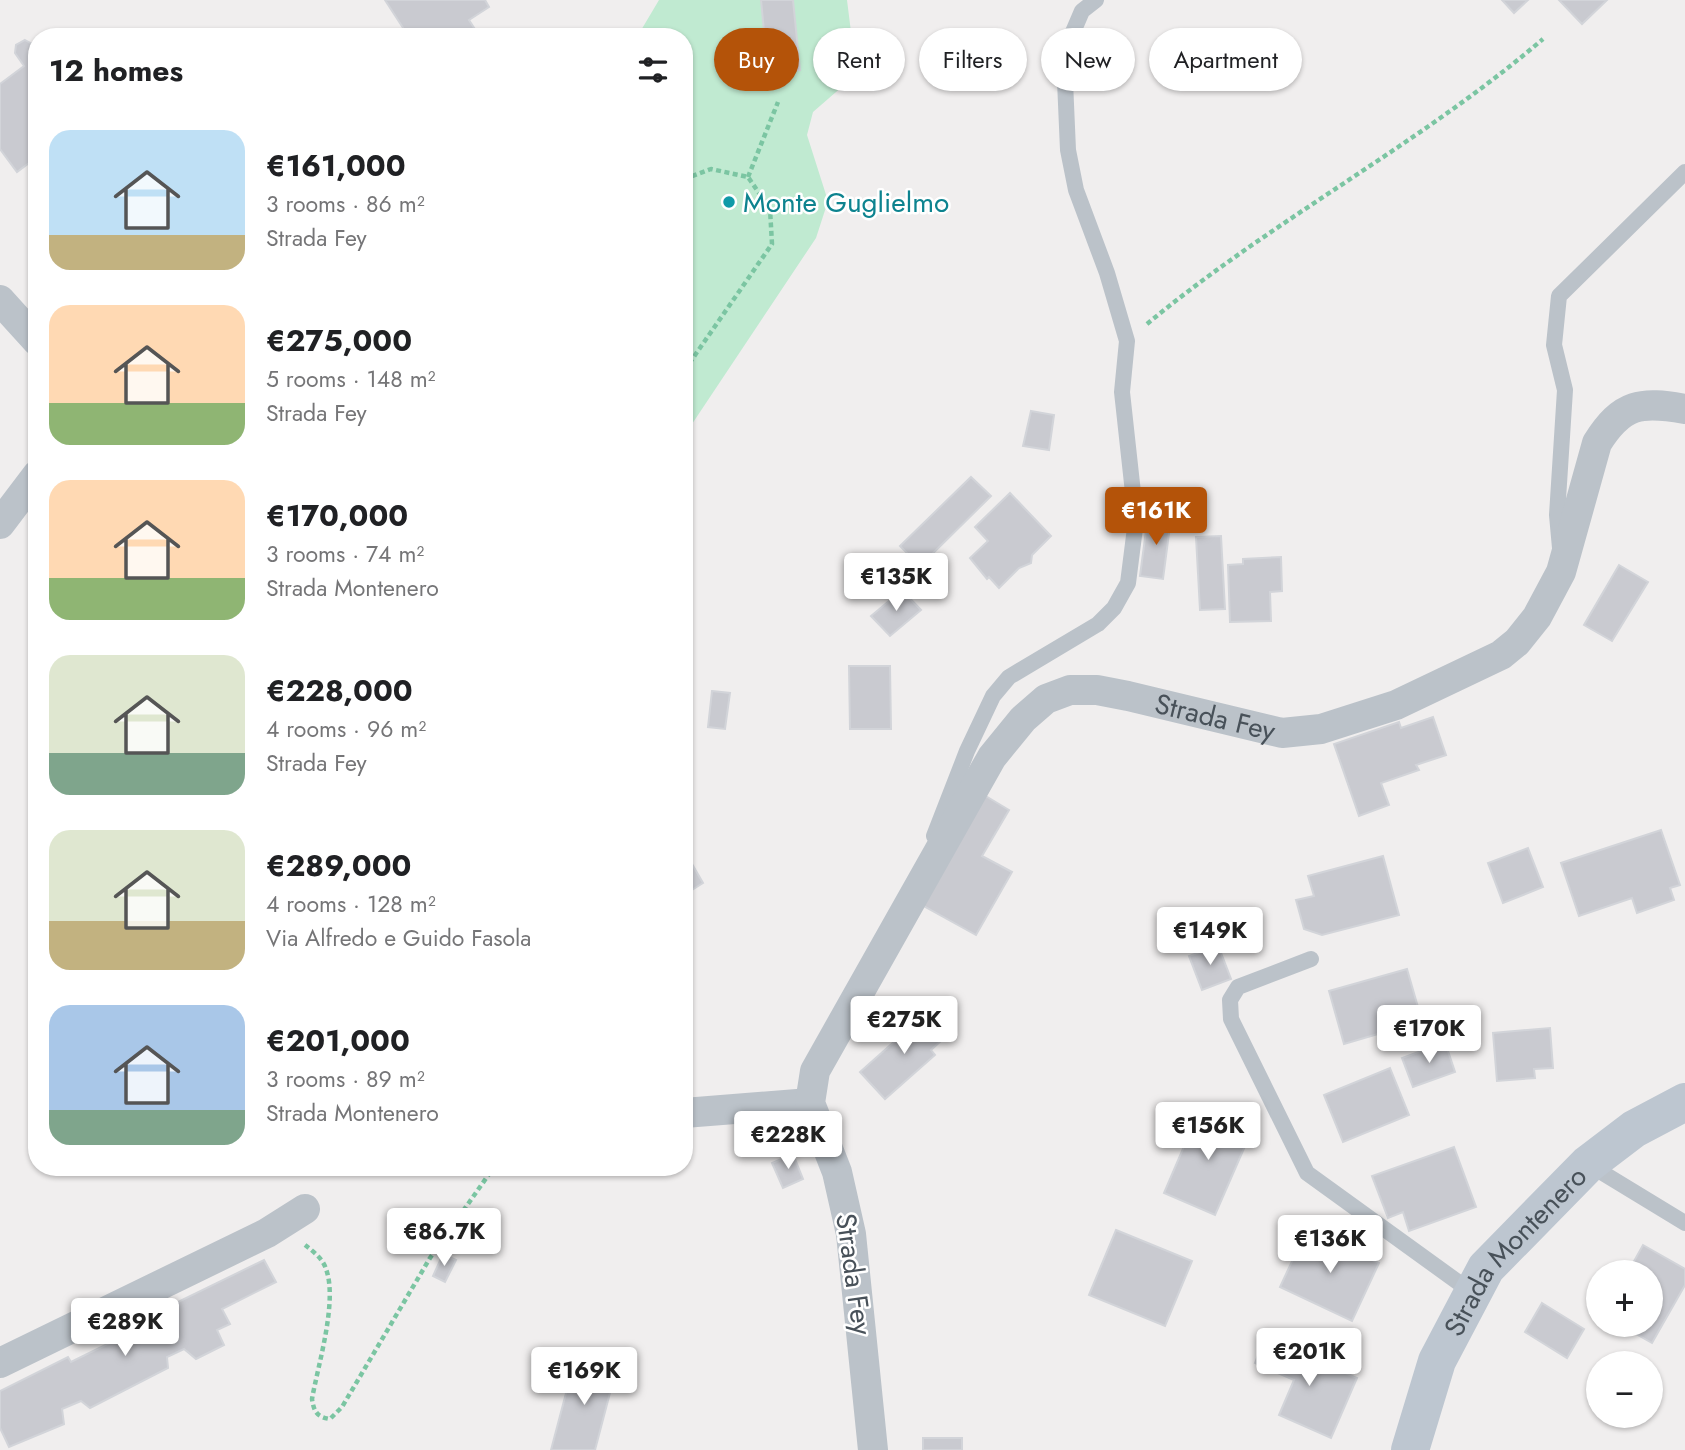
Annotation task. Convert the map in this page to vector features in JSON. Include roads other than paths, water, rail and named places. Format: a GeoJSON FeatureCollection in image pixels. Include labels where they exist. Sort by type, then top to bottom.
{"type":"FeatureCollection","features":[{"type":"Feature","properties":{"kind":"main road","name":"Strada Montenero"},"geometry":{"type":"LineString","coordinates":[[1410,1450],[1437,1362],[1492,1262],[1588,1164],[1634,1129],[1685,1102]]}},
{"type":"Feature","properties":{"kind":"street"},"geometry":{"type":"LineString","coordinates":[[0,300],[28,331]]}},
{"type":"Feature","properties":{"kind":"street","name":"Strada Fey"},"geometry":{"type":"LineString","coordinates":[[873,1450],[851,1234],[837,1172],[810,1103],[815,1071],[992,757],[1023,719],[1046,699],[1070,690],[1097,690],[1282,733],[1321,729],[1396,705],[1501,655],[1517,642],[1537,617],[1561,572],[1598,443],[1609,425],[1622,411],[1640,405],[1660,404],[1685,409]]}},
{"type":"Feature","properties":{"kind":"street"},"geometry":{"type":"LineString","coordinates":[[0,524],[28,487]]}},
{"type":"Feature","properties":{"kind":"street"},"geometry":{"type":"LineString","coordinates":[[693,1112],[810,1103]]}},
{"type":"Feature","properties":{"kind":"street"},"geometry":{"type":"LineString","coordinates":[[0,1363],[267,1233],[305,1209]]}},
{"type":"Feature","properties":{"kind":"lane"},"geometry":{"type":"LineString","coordinates":[[929,873],[930,846],[967,751],[993,696],[1009,677],[1098,624],[1114,608],[1128,583],[1136,520],[1122,392],[1127,341],[1107,272],[1076,190],[1068,150],[1065,81],[1070,39],[1082,11],[1096,0]]}},
{"type":"Feature","properties":{"kind":"lane"},"geometry":{"type":"LineString","coordinates":[[1561,572],[1557,515],[1565,390],[1553,345],[1559,296],[1685,172]]}},
{"type":"Feature","properties":{"kind":"lane"},"geometry":{"type":"LineString","coordinates":[[1311,959],[1238,987],[1230,1000],[1231,1019],[1307,1173],[1473,1293]]}},
{"type":"Feature","properties":{"kind":"lane"},"geometry":{"type":"LineString","coordinates":[[1588,1164],[1685,1223]]}},
{"type":"Feature","properties":{"kind":"place","name":"Monte Guglielmo"},"geometry":{"type":"Point","coordinates":[729,202]}}]}
